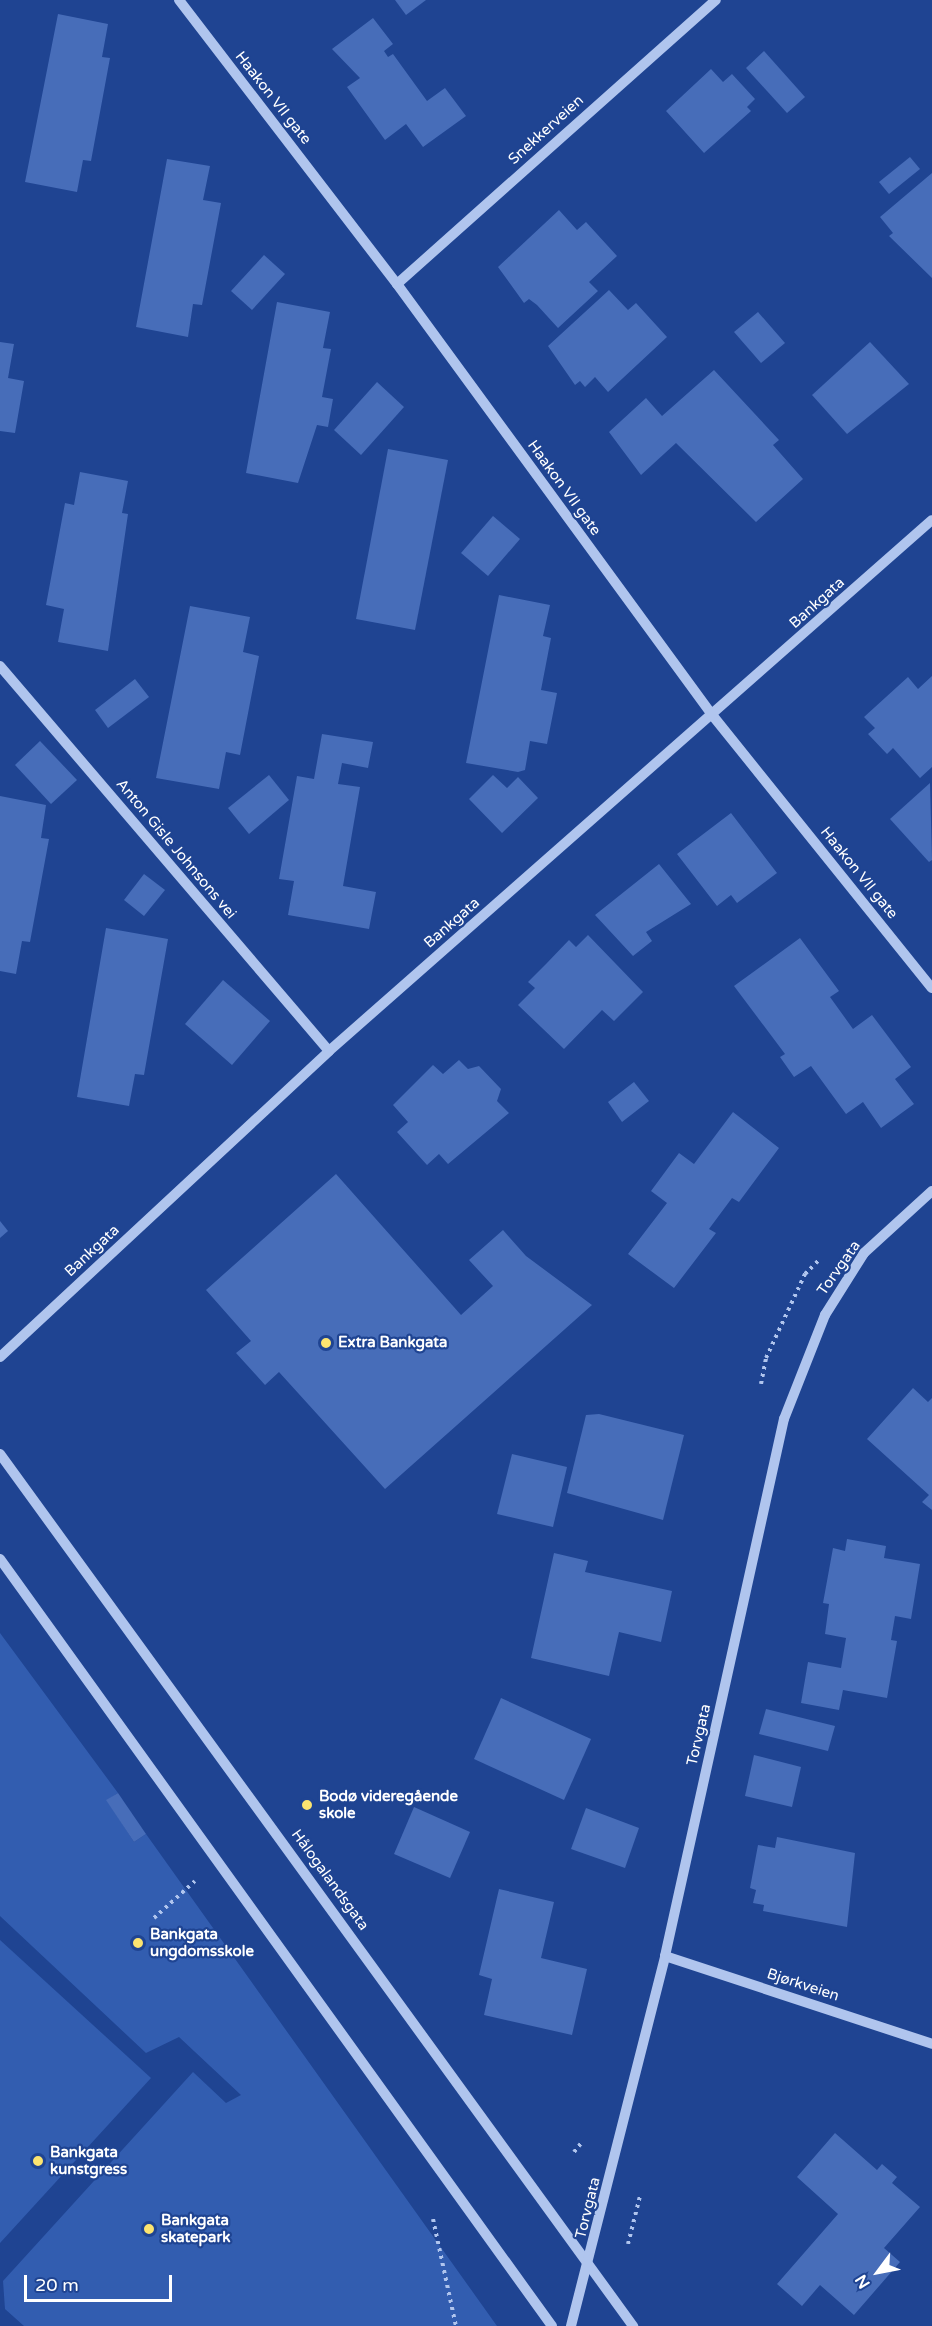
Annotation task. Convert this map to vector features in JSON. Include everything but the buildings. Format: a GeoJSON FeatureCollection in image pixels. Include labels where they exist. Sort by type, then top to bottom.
{"type":"FeatureCollection","features":[{"type":"Feature","properties":{"kind":"street","name":"Haakon VII gate"},"geometry":{"type":"LineString","coordinates":[[179,0],[397,284],[713,716],[932,988]]}},
{"type":"Feature","properties":{"kind":"street","name":"Snekkerveien"},"geometry":{"type":"LineString","coordinates":[[397,284],[716,0]]}},
{"type":"Feature","properties":{"kind":"street","name":"Bankgata"},"geometry":{"type":"LineString","coordinates":[[0,1358],[329,1051],[713,716],[932,520]]}},
{"type":"Feature","properties":{"kind":"street","name":"Anton Gisle Johnsons vei"},"geometry":{"type":"LineString","coordinates":[[0,666],[329,1051]]}},
{"type":"Feature","properties":{"kind":"street","name":"Torvgata"},"geometry":{"type":"LineString","coordinates":[[571,2326],[589,2267],[665,1956],[793,1394],[825,1315],[864,1253],[932,1191]]}},
{"type":"Feature","properties":{"kind":"street","name":"Hålogalandsgata"},"geometry":{"type":"LineString","coordinates":[[0,1454],[633,2326]]}},
{"type":"Feature","properties":{"kind":"street"},"geometry":{"type":"LineString","coordinates":[[0,1559],[552,2326]]}},
{"type":"Feature","properties":{"kind":"street","name":"Bjørkveien"},"geometry":{"type":"LineString","coordinates":[[665,1956],[932,2043]]}},
{"type":"Feature","properties":{"kind":"path"},"geometry":{"type":"LineString","coordinates":[[154,1918],[195,1881]]}},
{"type":"Feature","properties":{"kind":"path"},"geometry":{"type":"LineString","coordinates":[[628,2244],[642,2187]]}},
{"type":"Feature","properties":{"kind":"path"},"geometry":{"type":"LineString","coordinates":[[433,2219],[456,2326]]}},
{"type":"Feature","properties":{"kind":"shaded area","name":"Bankgata ungdomsskole"},"geometry":{"type":"Polygon","coordinates":[[[0,1633],[118,1793],[107,1800],[134,1842],[146,1834],[497,2326],[24,2326],[5,2309],[3,2281],[193,2072],[226,2103],[241,2095],[179,2037],[146,2053],[0,1916],[0,1633]]]}},
{"type":"Feature","properties":{"kind":"shaded area","name":"Bankgata kunstgress"},"geometry":{"type":"Polygon","coordinates":[[[0,1940],[151,2078],[0,2243],[0,1940]]]}},
{"type":"Feature","properties":{"kind":"place","name":"Extra Bankgata"},"geometry":{"type":"Point","coordinates":[326,1343]}},
{"type":"Feature","properties":{"kind":"place","name":"Bodø videregående skole"},"geometry":{"type":"Point","coordinates":[307,1805]}},
{"type":"Feature","properties":{"kind":"place","name":"Bankgata ungdomsskole"},"geometry":{"type":"Point","coordinates":[138,1943]}},
{"type":"Feature","properties":{"kind":"place","name":"Bankgata kunstgress"},"geometry":{"type":"Point","coordinates":[38,2161]}},
{"type":"Feature","properties":{"kind":"place","name":"Bankgata skatepark"},"geometry":{"type":"Point","coordinates":[149,2229]}}]}
